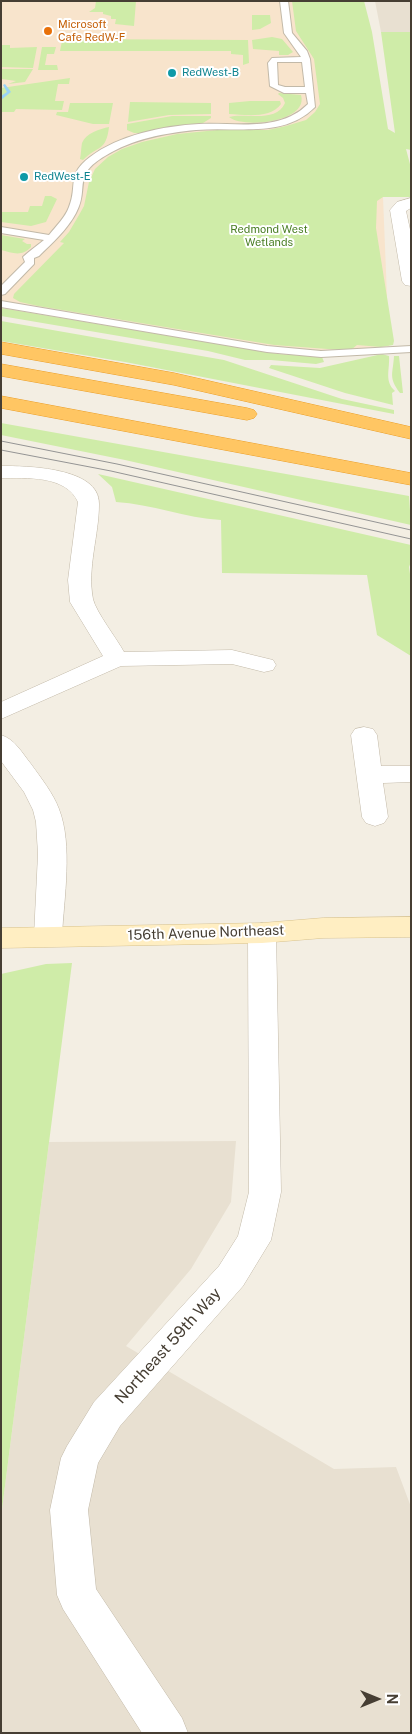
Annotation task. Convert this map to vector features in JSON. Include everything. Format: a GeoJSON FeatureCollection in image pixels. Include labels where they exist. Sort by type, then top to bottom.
{"type":"FeatureCollection","features":[{"type":"Feature","properties":{"kind":"highway"},"geometry":{"type":"LineString","coordinates":[[1,348],[174,379],[411,434]]}},
{"type":"Feature","properties":{"kind":"highway"},"geometry":{"type":"LineString","coordinates":[[1,370],[411,441]]}},
{"type":"Feature","properties":{"kind":"highway"},"geometry":{"type":"LineString","coordinates":[[1,402],[404,478]]}},
{"type":"Feature","properties":{"kind":"highway"},"geometry":{"type":"LineString","coordinates":[[1,414],[404,478]]}},
{"type":"Feature","properties":{"kind":"street"},"geometry":{"type":"LineString","coordinates":[[404,206],[411,282]]}},
{"type":"Feature","properties":{"kind":"street"},"geometry":{"type":"LineString","coordinates":[[1,472],[33,472],[65,479],[82,489],[89,502],[79,580],[82,602],[117,659]]}},
{"type":"Feature","properties":{"kind":"street"},"geometry":{"type":"LineString","coordinates":[[1,711],[117,659],[232,657],[264,665]]}},
{"type":"Feature","properties":{"kind":"street"},"geometry":{"type":"LineString","coordinates":[[364,735],[375,817]]}},
{"type":"Feature","properties":{"kind":"street"},"geometry":{"type":"LineString","coordinates":[[1,743],[26,776],[47,811],[52,847],[48,936]]}},
{"type":"Feature","properties":{"kind":"street"},"geometry":{"type":"LineString","coordinates":[[370,775],[411,774]]}},
{"type":"Feature","properties":{"kind":"street","name":"156th Avenue Northeast"},"geometry":{"type":"LineString","coordinates":[[1,938],[262,933],[323,928],[411,926]]}},
{"type":"Feature","properties":{"kind":"street","name":"Northeast 59th Way"},"geometry":{"type":"LineString","coordinates":[[167,1733],[77,1595],[68,1510],[80,1458],[107,1414],[231,1276],[254,1240],[266,1192],[262,933]]}},
{"type":"Feature","properties":{"kind":"lane"},"geometry":{"type":"LineString","coordinates":[[1,292],[30,262],[28,257],[35,254],[66,222],[75,206],[78,178],[88,164],[106,151],[129,141],[172,131],[197,127],[254,126],[284,122],[298,118],[308,111],[312,105],[306,59],[288,33],[284,1]]}},
{"type":"Feature","properties":{"kind":"lane"},"geometry":{"type":"LineString","coordinates":[[306,59],[275,60],[272,63],[274,86],[284,90],[310,90]]}},
{"type":"Feature","properties":{"kind":"lane"},"geometry":{"type":"LineString","coordinates":[[1,230],[51,238]]}},
{"type":"Feature","properties":{"kind":"lane"},"geometry":{"type":"LineString","coordinates":[[1,304],[267,349],[320,354],[411,349]]}},
{"type":"Feature","properties":{"kind":"shaded area"},"geometry":{"type":"Polygon","coordinates":[[[1,1],[344,1],[383,197],[389,346],[297,359],[1,309],[1,1]]]}},
{"type":"Feature","properties":{"kind":"shaded area"},"geometry":{"type":"Polygon","coordinates":[[[375,1],[411,1],[411,32],[381,32],[375,1]]]}},
{"type":"Feature","properties":{"kind":"shaded area"},"geometry":{"type":"Polygon","coordinates":[[[236,1141],[231,1202],[191,1269],[126,1346],[334,1469],[396,1467],[411,1507],[411,1733],[1,1733],[1,1517],[49,1142],[236,1141]]]}},
{"type":"Feature","properties":{"kind":"green space"},"geometry":{"type":"Polygon","coordinates":[[[96,1],[136,1],[134,26],[115,24],[116,19],[111,19],[111,16],[103,14],[103,12],[89,12],[95,8],[96,1]]]}},
{"type":"Feature","properties":{"kind":"green space","name":"Redmond West Wetlands"},"geometry":{"type":"Polygon","coordinates":[[[292,1],[364,1],[372,32],[388,129],[395,133],[381,32],[411,32],[411,150],[406,149],[411,168],[411,197],[383,197],[377,201],[376,228],[394,341],[393,345],[381,347],[357,345],[352,349],[341,350],[274,345],[38,306],[20,302],[13,298],[14,294],[64,243],[60,242],[69,232],[84,206],[89,182],[95,169],[108,157],[122,149],[142,142],[177,134],[217,130],[268,130],[306,120],[315,112],[320,104],[314,59],[296,31],[292,1]]]}},
{"type":"Feature","properties":{"kind":"green space"},"geometry":{"type":"Polygon","coordinates":[[[252,15],[270,15],[271,23],[260,29],[252,30],[252,15]]]}},
{"type":"Feature","properties":{"kind":"green space"},"geometry":{"type":"Polygon","coordinates":[[[272,37],[282,39],[293,52],[288,55],[279,55],[279,51],[253,49],[252,40],[272,37]]]}},
{"type":"Feature","properties":{"kind":"green space"},"geometry":{"type":"Polygon","coordinates":[[[67,39],[248,40],[249,63],[243,65],[243,55],[231,54],[231,51],[60,51],[62,41],[67,41],[67,39]]]}},
{"type":"Feature","properties":{"kind":"green space"},"geometry":{"type":"Polygon","coordinates":[[[1,45],[10,45],[10,48],[37,47],[33,68],[1,67],[1,45]]]}},
{"type":"Feature","properties":{"kind":"green space"},"geometry":{"type":"Polygon","coordinates":[[[42,47],[56,47],[54,54],[47,54],[45,65],[57,65],[58,70],[38,70],[42,47]]]}},
{"type":"Feature","properties":{"kind":"green space"},"geometry":{"type":"Polygon","coordinates":[[[1,69],[33,69],[25,82],[8,84],[16,81],[2,79],[1,69]]]}},
{"type":"Feature","properties":{"kind":"green space"},"geometry":{"type":"Polygon","coordinates":[[[70,78],[69,84],[58,84],[55,101],[64,101],[62,110],[16,109],[14,112],[1,112],[1,88],[70,78]]]}},
{"type":"Feature","properties":{"kind":"green space"},"geometry":{"type":"Polygon","coordinates":[[[279,93],[301,95],[301,104],[295,112],[273,121],[260,122],[236,121],[229,117],[259,116],[275,113],[285,103],[279,93]]]}},
{"type":"Feature","properties":{"kind":"green space"},"geometry":{"type":"Polygon","coordinates":[[[280,101],[281,104],[277,109],[264,114],[229,114],[229,103],[280,101]]]}},
{"type":"Feature","properties":{"kind":"green space"},"geometry":{"type":"Polygon","coordinates":[[[130,102],[211,103],[211,114],[169,115],[128,122],[130,102]]]}},
{"type":"Feature","properties":{"kind":"green space"},"geometry":{"type":"Polygon","coordinates":[[[70,103],[113,103],[109,124],[93,124],[56,115],[57,112],[68,112],[70,103]]]}},
{"type":"Feature","properties":{"kind":"green space"},"geometry":{"type":"Polygon","coordinates":[[[172,116],[211,116],[211,118],[203,123],[143,133],[134,133],[127,130],[127,124],[172,116]]]}},
{"type":"Feature","properties":{"kind":"green space"},"geometry":{"type":"Polygon","coordinates":[[[109,127],[106,141],[83,160],[80,159],[84,140],[94,132],[109,127]]]}},
{"type":"Feature","properties":{"kind":"green space"},"geometry":{"type":"Polygon","coordinates":[[[45,196],[57,199],[46,222],[31,226],[1,222],[1,212],[28,212],[30,206],[42,206],[45,196]]]}},
{"type":"Feature","properties":{"kind":"green space"},"geometry":{"type":"Polygon","coordinates":[[[1,235],[25,239],[22,241],[31,244],[31,247],[20,253],[1,250],[1,235]]]}},
{"type":"Feature","properties":{"kind":"green space"},"geometry":{"type":"Polygon","coordinates":[[[1,308],[278,354],[322,357],[324,362],[316,364],[245,360],[208,351],[1,316],[1,308]]]}},
{"type":"Feature","properties":{"kind":"green space"},"geometry":{"type":"Polygon","coordinates":[[[1,321],[224,360],[342,399],[394,410],[394,414],[125,362],[1,341],[1,321]]]}},
{"type":"Feature","properties":{"kind":"green space"},"geometry":{"type":"Polygon","coordinates":[[[382,354],[389,356],[389,379],[395,391],[392,393],[393,405],[345,393],[269,368],[271,365],[320,368],[382,354]]]}},
{"type":"Feature","properties":{"kind":"green space"},"geometry":{"type":"Polygon","coordinates":[[[394,356],[399,356],[403,393],[400,393],[396,388],[393,379],[394,356]]]}},
{"type":"Feature","properties":{"kind":"green space"},"geometry":{"type":"Polygon","coordinates":[[[1,423],[409,496],[411,525],[125,460],[1,435],[1,423]]]}},
{"type":"Feature","properties":{"kind":"green space"},"geometry":{"type":"Polygon","coordinates":[[[98,474],[411,545],[411,562],[409,567],[411,581],[411,656],[377,635],[367,575],[222,573],[221,520],[194,517],[143,505],[116,502],[112,487],[98,474]]]}},
{"type":"Feature","properties":{"kind":"green space"},"geometry":{"type":"Polygon","coordinates":[[[72,963],[1,1517],[1,974],[46,964],[72,963]]]}},
{"type":"Feature","properties":{"kind":"waterway"},"geometry":{"type":"LineString","coordinates":[[1,99],[9,92],[5,85]]}},
{"type":"Feature","properties":{"kind":"tram line"},"geometry":{"type":"LineString","coordinates":[[1,441],[117,464],[411,530]]}},
{"type":"Feature","properties":{"kind":"tram line"},"geometry":{"type":"LineString","coordinates":[[1,450],[111,471],[411,539]]}},
{"type":"Feature","properties":{"kind":"place","name":"Microsoft Cafe RedW-F"},"geometry":{"type":"Point","coordinates":[48,31]}},
{"type":"Feature","properties":{"kind":"place","name":"RedWest-B"},"geometry":{"type":"Point","coordinates":[172,73]}},
{"type":"Feature","properties":{"kind":"place","name":"RedWest-E"},"geometry":{"type":"Point","coordinates":[24,177]}}]}
